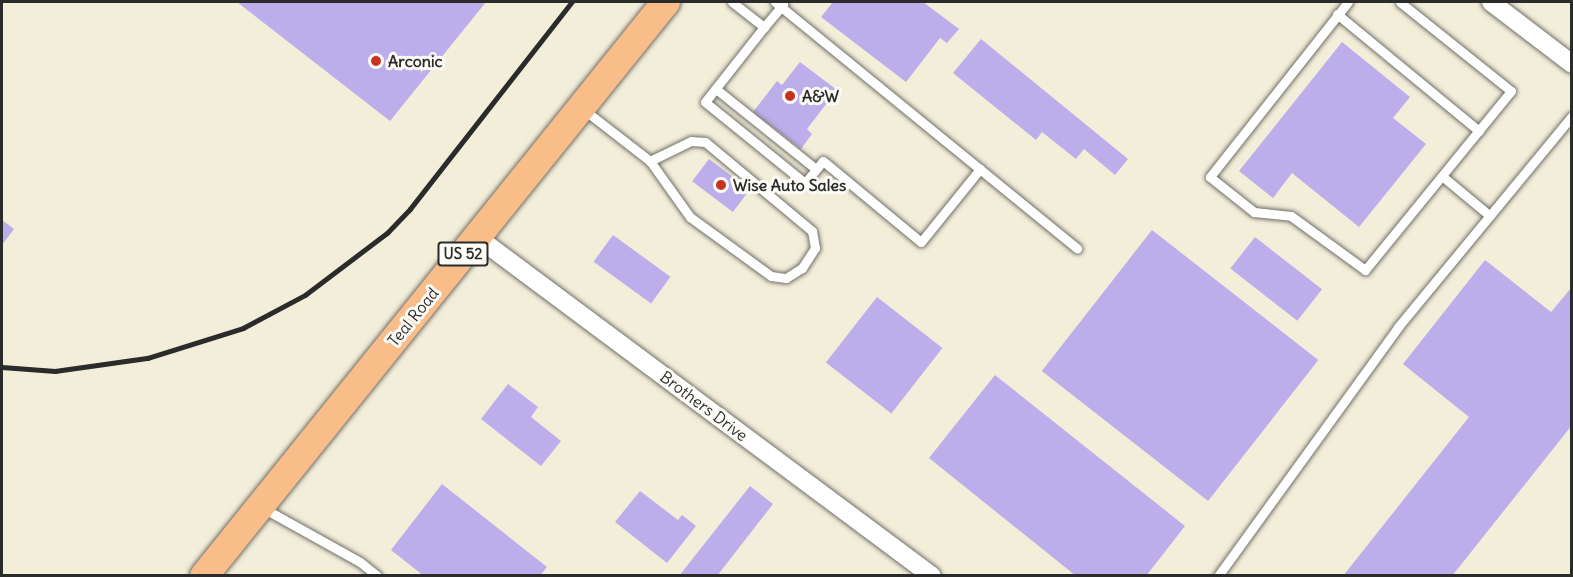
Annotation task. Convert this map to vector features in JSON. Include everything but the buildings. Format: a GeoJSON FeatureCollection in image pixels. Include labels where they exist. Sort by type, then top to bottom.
{"type":"FeatureCollection","features":[{"type":"Feature","properties":{"kind":"main road","name":"Teal Road"},"geometry":{"type":"LineString","coordinates":[[212,573],[260,506],[666,2]]}},
{"type":"Feature","properties":{"kind":"street"},"geometry":{"type":"LineString","coordinates":[[1491,2],[1572,64]]}},
{"type":"Feature","properties":{"kind":"street","name":"Brothers Drive"},"geometry":{"type":"LineString","coordinates":[[477,237],[932,576]]}},
{"type":"Feature","properties":{"kind":"lane"},"geometry":{"type":"LineString","coordinates":[[732,2],[764,27]]}},
{"type":"Feature","properties":{"kind":"lane"},"geometry":{"type":"LineString","coordinates":[[1348,2],[1210,177],[1254,212],[1291,216],[1365,270],[1511,92],[1400,2]]}},
{"type":"Feature","properties":{"kind":"lane"},"geometry":{"type":"LineString","coordinates":[[980,170],[921,242],[823,161],[805,183],[705,102],[780,3],[1077,248]]}},
{"type":"Feature","properties":{"kind":"lane"},"geometry":{"type":"LineString","coordinates":[[1337,14],[1479,131]]}},
{"type":"Feature","properties":{"kind":"lane"},"geometry":{"type":"LineString","coordinates":[[716,89],[816,169]]}},
{"type":"Feature","properties":{"kind":"lane"},"geometry":{"type":"LineString","coordinates":[[581,107],[650,161],[690,217],[771,276],[786,278],[802,268],[815,248],[812,231],[705,142],[691,141],[650,161]]}},
{"type":"Feature","properties":{"kind":"lane"},"geometry":{"type":"LineString","coordinates":[[1218,576],[1398,327],[1572,116]]}},
{"type":"Feature","properties":{"kind":"lane"},"geometry":{"type":"LineString","coordinates":[[1442,176],[1490,215]]}},
{"type":"Feature","properties":{"kind":"lane"},"geometry":{"type":"LineString","coordinates":[[260,506],[360,562],[376,576]]}},
{"type":"Feature","properties":{"kind":"railway"},"geometry":{"type":"LineString","coordinates":[[2,367],[55,371],[148,358],[243,328],[305,295],[387,233],[410,209],[572,2]]}},
{"type":"Feature","properties":{"kind":"place","name":"Arconic"},"geometry":{"type":"Point","coordinates":[376,61]}},
{"type":"Feature","properties":{"kind":"place","name":"A&W"},"geometry":{"type":"Point","coordinates":[790,96]}},
{"type":"Feature","properties":{"kind":"place","name":"Wise Auto Sales"},"geometry":{"type":"Point","coordinates":[721,185]}}]}
